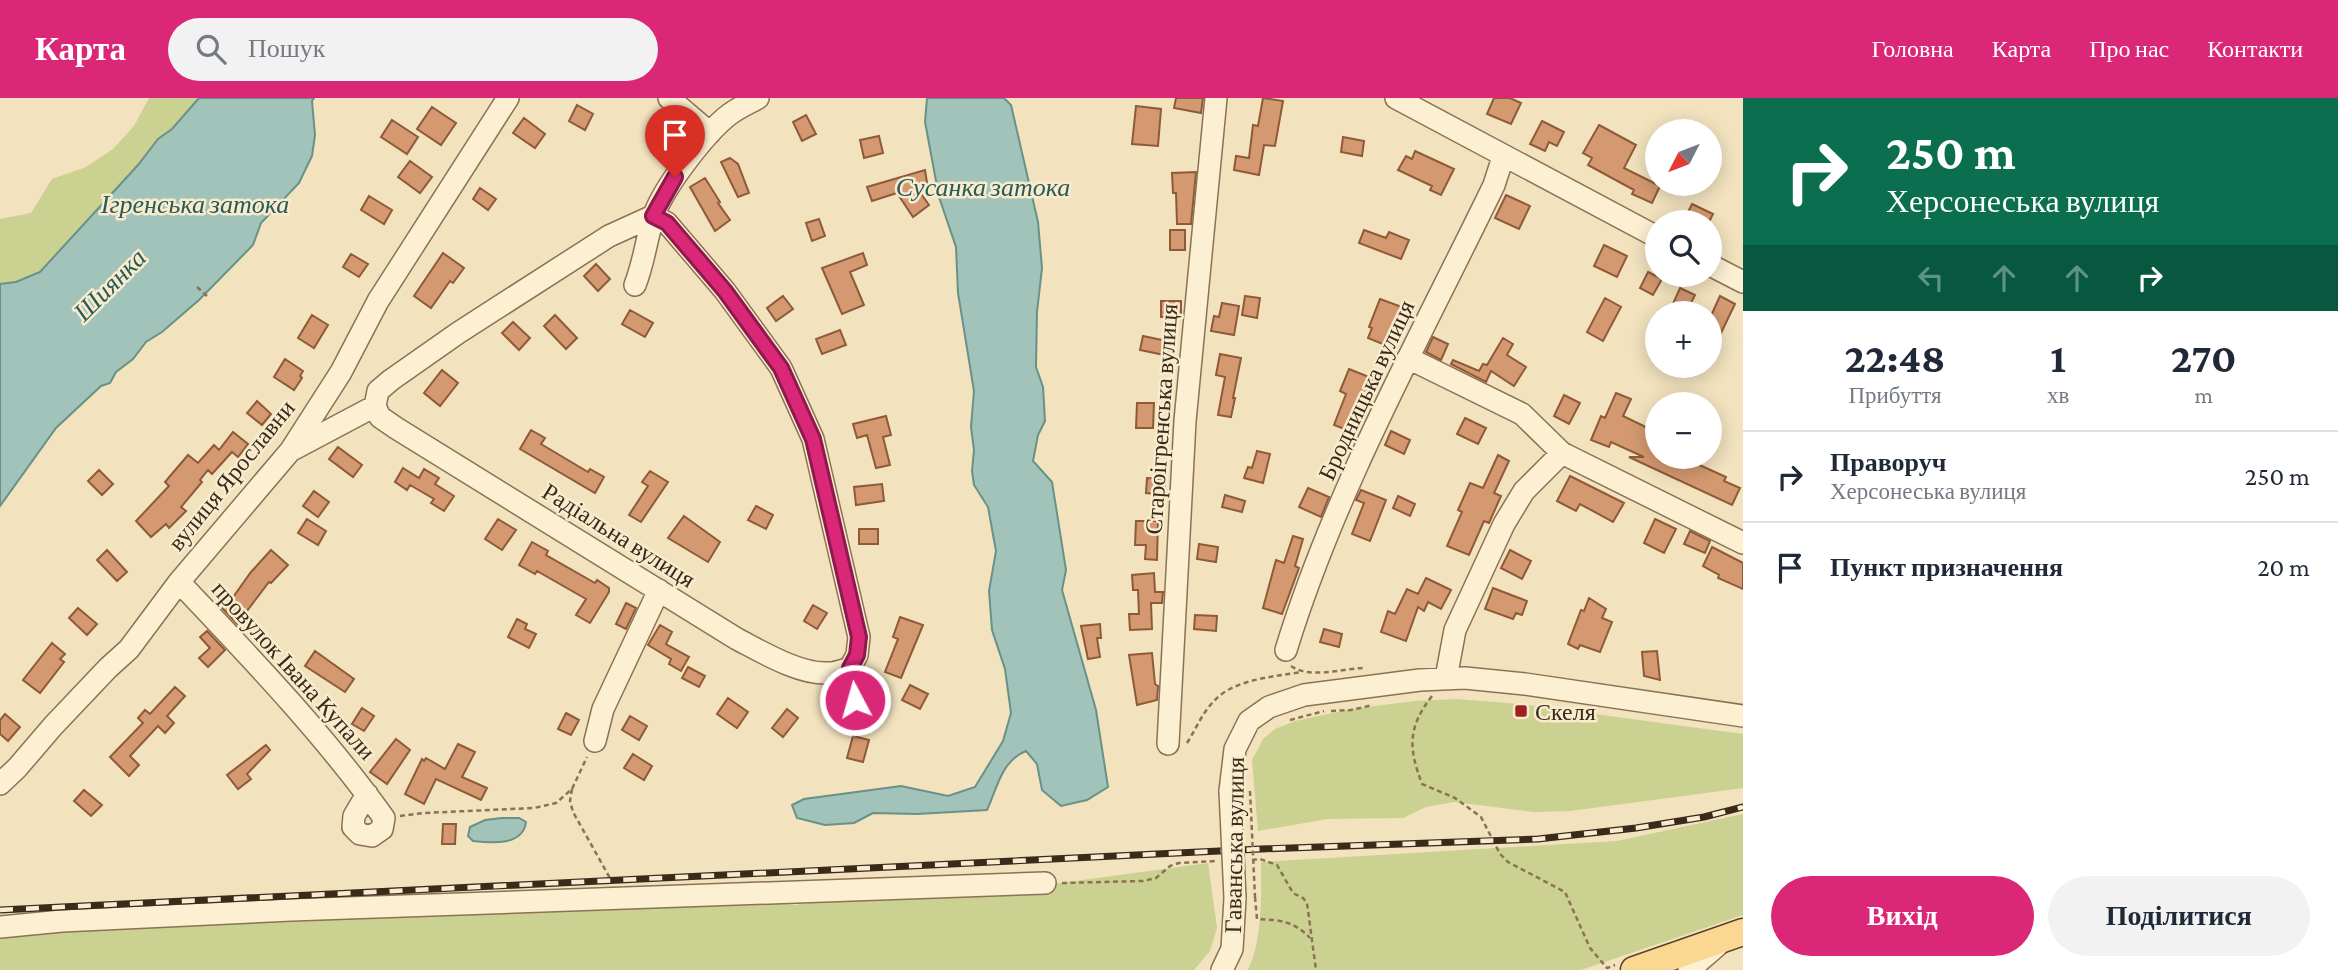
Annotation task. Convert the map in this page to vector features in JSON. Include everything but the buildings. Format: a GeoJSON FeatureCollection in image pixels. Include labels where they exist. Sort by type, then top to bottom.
{"type":"FeatureCollection","features":[{"type":"Feature","properties":{"kind":"main road"},"geometry":{"type":"LineString","coordinates":[[1627,967],[1737,934]]}},
{"type":"Feature","properties":{"kind":"street","name":"вулиця Ярославни"},"geometry":{"type":"LineString","coordinates":[[0,784],[52,726],[129,649],[180,582],[291,450],[341,372],[378,302],[508,98]]}},
{"type":"Feature","properties":{"kind":"street"},"geometry":{"type":"LineString","coordinates":[[669,98],[710,133]]}},
{"type":"Feature","properties":{"kind":"street"},"geometry":{"type":"LineString","coordinates":[[635,285],[644,260],[653,216],[675,177],[710,133],[730,115],[758,98]]}},
{"type":"Feature","properties":{"kind":"street","name":"Староігренська вулиця"},"geometry":{"type":"LineString","coordinates":[[1177,743],[1185,422],[1216,98]]}},
{"type":"Feature","properties":{"kind":"street"},"geometry":{"type":"LineString","coordinates":[[1396,98],[1645,231]]}},
{"type":"Feature","properties":{"kind":"street","name":"Бродницька вулиця"},"geometry":{"type":"LineString","coordinates":[[1286,650],[1304,589],[1319,553],[1408,358],[1494,186],[1503,157]]}},
{"type":"Feature","properties":{"kind":"street"},"geometry":{"type":"LineString","coordinates":[[291,450],[375,406],[378,391],[447,341],[609,236],[653,216]]}},
{"type":"Feature","properties":{"kind":"street"},"geometry":{"type":"LineString","coordinates":[[653,216],[667,223],[686,244],[725,291],[781,368],[813,439],[859,637],[857,655],[850,668],[855,700]]}},
{"type":"Feature","properties":{"kind":"street"},"geometry":{"type":"LineString","coordinates":[[1722,271],[1743,282]]}},
{"type":"Feature","properties":{"kind":"street"},"geometry":{"type":"LineString","coordinates":[[1408,358],[1522,414],[1562,453],[1743,543]]}},
{"type":"Feature","properties":{"kind":"street","name":"Радіальна вулиця"},"geometry":{"type":"LineString","coordinates":[[375,406],[380,417],[396,428],[737,639],[775,658],[815,673],[831,673],[850,668]]}},
{"type":"Feature","properties":{"kind":"street"},"geometry":{"type":"LineString","coordinates":[[1440,689],[1455,630],[1504,524],[1524,491],[1562,453]]}},
{"type":"Feature","properties":{"kind":"street","name":"провулок Івана Купали"},"geometry":{"type":"LineString","coordinates":[[180,582],[312,725],[367,794],[384,818],[382,829],[372,836],[360,834],[353,827],[354,816],[367,794]]}},
{"type":"Feature","properties":{"kind":"street"},"geometry":{"type":"LineString","coordinates":[[595,741],[603,709],[659,590]]}},
{"type":"Feature","properties":{"kind":"street","name":"Гаванська вулиця"},"geometry":{"type":"LineString","coordinates":[[1222,970],[1232,949],[1245,898],[1240,791],[1232,764],[1239,737],[1249,721],[1269,707],[1304,695],[1524,684],[1743,716]]}},
{"type":"Feature","properties":{"kind":"street"},"geometry":{"type":"LineString","coordinates":[[0,927],[250,911],[1045,883]]}},
{"type":"Feature","properties":{"kind":"street"},"geometry":{"type":"LineString","coordinates":[[1689,970],[1710,950],[1737,934]]}},
{"type":"Feature","properties":{"kind":"path"},"geometry":{"type":"LineString","coordinates":[[197,287],[207,296]]}},
{"type":"Feature","properties":{"kind":"path"},"geometry":{"type":"LineString","coordinates":[[1286,650],[1287,659],[1301,672]]}},
{"type":"Feature","properties":{"kind":"path"},"geometry":{"type":"LineString","coordinates":[[1177,743],[1226,691],[1301,672],[1370,668]]}},
{"type":"Feature","properties":{"kind":"path"},"geometry":{"type":"LineString","coordinates":[[1423,696],[1440,689]]}},
{"type":"Feature","properties":{"kind":"path"},"geometry":{"type":"LineString","coordinates":[[1440,689],[1417,716],[1412,744],[1422,784],[1455,798],[1481,817],[1500,854],[1508,862],[1565,892],[1590,948],[1607,968],[1627,967]]}},
{"type":"Feature","properties":{"kind":"path"},"geometry":{"type":"LineString","coordinates":[[1285,721],[1326,711],[1352,710],[1376,705]]}},
{"type":"Feature","properties":{"kind":"path"},"geometry":{"type":"LineString","coordinates":[[595,741],[572,789],[570,801],[573,813],[609,875],[612,884],[606,900]]}},
{"type":"Feature","properties":{"kind":"path"},"geometry":{"type":"LineString","coordinates":[[384,818],[423,813],[534,808],[556,803],[572,789]]}},
{"type":"Feature","properties":{"kind":"path"},"geometry":{"type":"LineString","coordinates":[[1240,791],[1245,898],[1257,919],[1282,920],[1294,924],[1310,938]]}},
{"type":"Feature","properties":{"kind":"path"},"geometry":{"type":"LineString","coordinates":[[1247,860],[1260,859],[1277,865],[1293,893],[1307,903],[1316,970]]}},
{"type":"Feature","properties":{"kind":"path"},"geometry":{"type":"LineString","coordinates":[[1045,883],[1143,881],[1156,878],[1170,866],[1179,863],[1222,861]]}},
{"type":"Feature","properties":{"kind":"green space"},"geometry":{"type":"Polygon","coordinates":[[[149,98],[199,98],[172,129],[158,139],[138,165],[40,272],[16,282],[0,284],[0,219],[31,213],[52,179],[86,167],[113,149],[134,126],[149,98]]]}},
{"type":"Feature","properties":{"kind":"green space"},"geometry":{"type":"Polygon","coordinates":[[[1457,699],[1521,704],[1743,734],[1743,788],[1570,811],[1534,812],[1454,802],[1426,807],[1403,818],[1328,819],[1258,831],[1252,760],[1263,739],[1275,729],[1295,721],[1351,709],[1457,699]]]}},
{"type":"Feature","properties":{"kind":"green space"},"geometry":{"type":"Polygon","coordinates":[[[1743,814],[1743,915],[1581,970],[1248,970],[1259,931],[1261,862],[1617,841],[1743,814]]]}},
{"type":"Feature","properties":{"kind":"green space"},"geometry":{"type":"Polygon","coordinates":[[[1208,863],[1217,928],[1210,951],[1194,970],[0,970],[0,931],[733,899],[796,905],[858,896],[1038,886],[1208,863]]]}},
{"type":"Feature","properties":{"kind":"water","name":"Ігренська затока"},"geometry":{"type":"Polygon","coordinates":[[[199,98],[314,98],[315,135],[312,156],[299,183],[261,223],[253,245],[199,300],[146,342],[133,359],[116,372],[110,383],[101,386],[56,428],[0,506],[0,284],[16,282],[40,272],[138,165],[158,139],[172,129],[199,98]]]}},
{"type":"Feature","properties":{"kind":"water","name":"Сусанка затока"},"geometry":{"type":"Polygon","coordinates":[[[927,98],[1004,98],[1011,105],[1038,222],[1042,268],[1037,312],[1036,367],[1043,387],[1045,421],[1038,435],[1033,461],[1052,482],[1066,570],[1062,590],[1096,710],[1108,787],[1087,800],[1061,806],[1042,790],[1037,764],[1026,751],[1011,761],[1005,769],[987,810],[917,814],[873,813],[854,823],[825,825],[797,818],[792,805],[804,799],[901,786],[948,796],[975,787],[1003,741],[1011,713],[1005,669],[992,630],[989,591],[996,551],[988,507],[974,485],[972,471],[974,391],[958,293],[956,247],[939,197],[925,122],[927,98]]]}},
{"type":"Feature","properties":{"kind":"water"},"geometry":{"type":"Polygon","coordinates":[[[519,818],[526,822],[524,830],[513,839],[497,842],[473,841],[468,836],[470,827],[485,820],[519,818]]]}},
{"type":"Feature","properties":{"kind":"railway"},"geometry":{"type":"LineString","coordinates":[[0,910],[1261,849],[1538,839],[1636,828],[1704,817],[1743,807]]}},
{"type":"Feature","properties":{"kind":"place","name":"Скеля"},"geometry":{"type":"Point","coordinates":[1521,711]}},
{"type":"Feature","properties":{"kind":"route"},"geometry":{"type":"LineString","coordinates":[[675,177],[653,216],[667,223],[686,244],[725,291],[781,368],[813,439],[859,637],[857,655],[850,668],[855,700]]}},
{"type":"Feature","properties":{"kind":"water label","name":"Шиянка"},"geometry":{"type":"Point","coordinates":[110,285]}}]}
